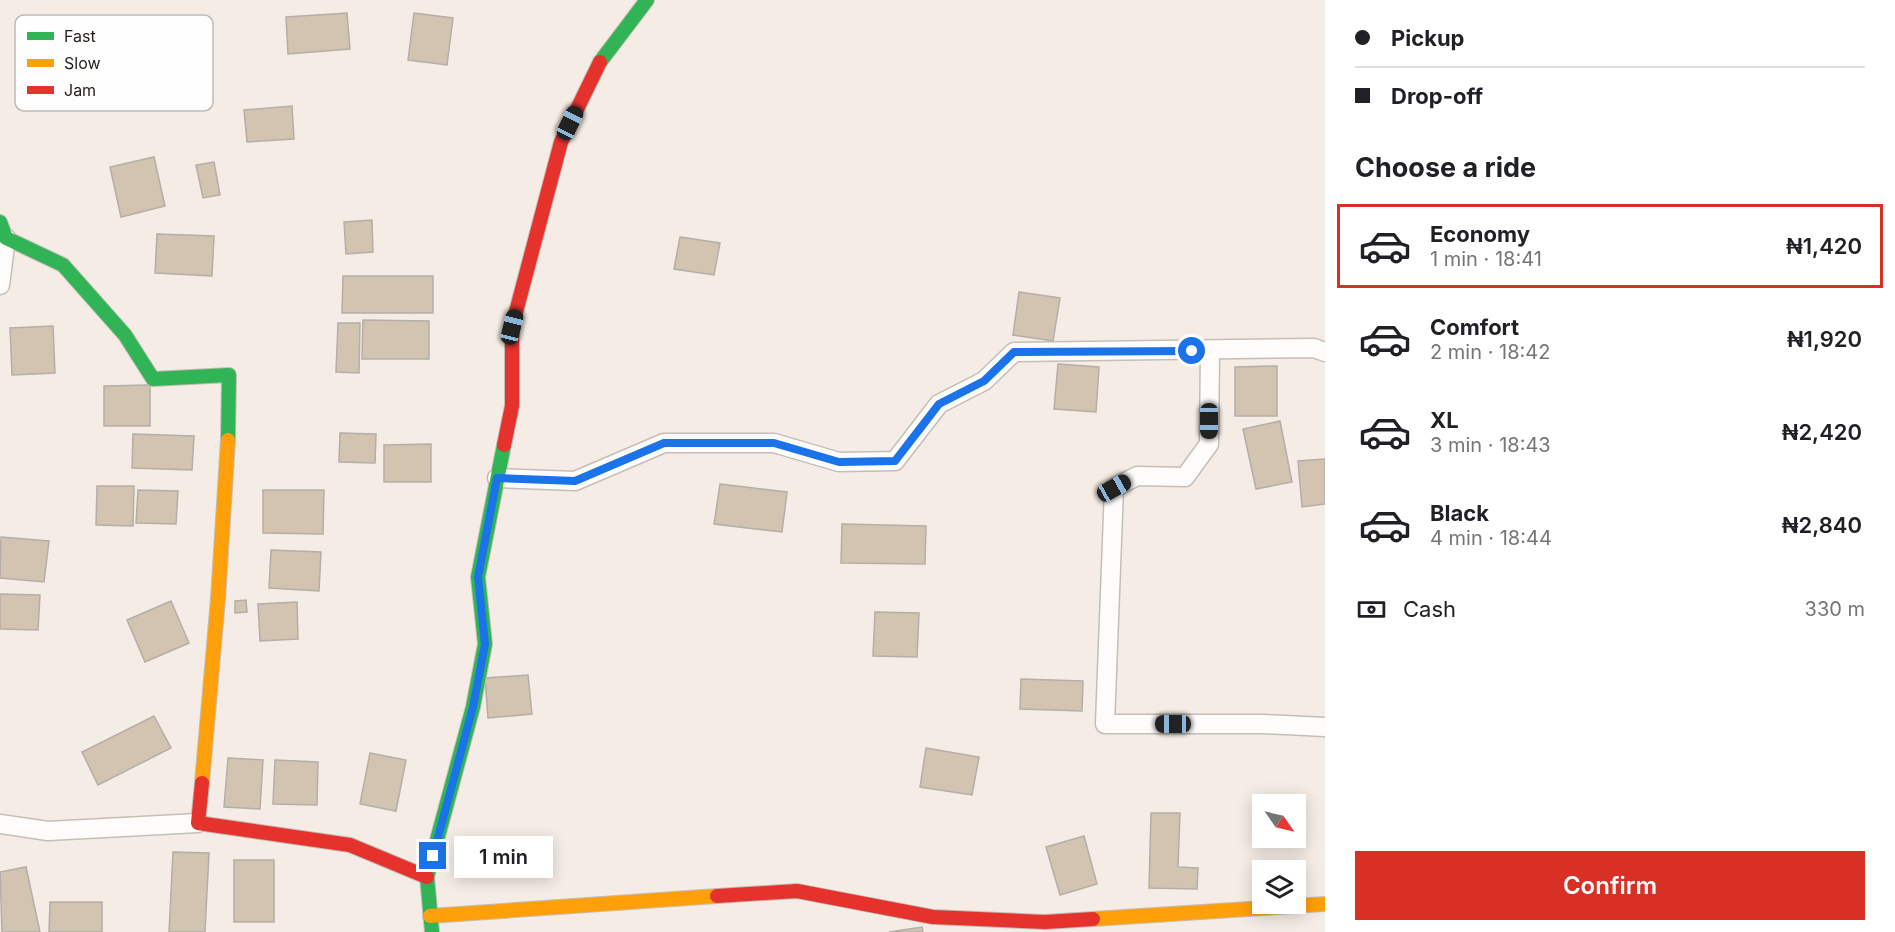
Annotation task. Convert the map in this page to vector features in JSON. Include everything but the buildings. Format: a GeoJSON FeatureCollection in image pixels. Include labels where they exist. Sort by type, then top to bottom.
{"type":"FeatureCollection","features":[{"type":"Feature","properties":{"kind":"street"},"geometry":{"type":"LineString","coordinates":[[432,932],[427,877],[473,707],[485,644],[478,577],[512,406],[512,327],[561,142],[597,66],[647,0]]}},
{"type":"Feature","properties":{"kind":"street"},"geometry":{"type":"LineString","coordinates":[[0,285],[3,230],[63,265],[125,335],[153,379],[229,375],[229,451],[198,823]]}},
{"type":"Feature","properties":{"kind":"street"},"geometry":{"type":"LineString","coordinates":[[497,478],[575,481],[664,443],[774,443],[839,462],[895,461],[939,404],[984,381],[1014,352],[1314,348],[1325,352]]}},
{"type":"Feature","properties":{"kind":"street"},"geometry":{"type":"LineString","coordinates":[[1210,351],[1209,444],[1185,477],[1137,476],[1114,488],[1105,724],[1264,724],[1325,727]]}},
{"type":"Feature","properties":{"kind":"street"},"geometry":{"type":"LineString","coordinates":[[0,824],[48,831],[198,823],[350,845],[427,877]]}},
{"type":"Feature","properties":{"kind":"street"},"geometry":{"type":"LineString","coordinates":[[430,916],[797,891],[933,917],[1046,922],[1325,904]]}},
{"type":"Feature","properties":{"kind":"traffic: fast"},"geometry":{"type":"LineString","coordinates":[[600,62],[647,0]]}},
{"type":"Feature","properties":{"kind":"traffic: fast"},"geometry":{"type":"LineString","coordinates":[[0,222],[6,238],[63,265],[125,335],[153,379],[229,375],[228,440]]}},
{"type":"Feature","properties":{"kind":"traffic: fast"},"geometry":{"type":"LineString","coordinates":[[432,932],[427,877],[473,707],[485,644],[478,577],[504,445]]}},
{"type":"Feature","properties":{"kind":"traffic: slow"},"geometry":{"type":"LineString","coordinates":[[202,783],[218,599],[228,440]]}},
{"type":"Feature","properties":{"kind":"traffic: slow"},"geometry":{"type":"LineString","coordinates":[[430,916],[717,896]]}},
{"type":"Feature","properties":{"kind":"traffic: slow"},"geometry":{"type":"LineString","coordinates":[[1093,919],[1325,904]]}},
{"type":"Feature","properties":{"kind":"traffic: jam"},"geometry":{"type":"LineString","coordinates":[[504,445],[512,406],[512,327],[561,142],[600,62]]}},
{"type":"Feature","properties":{"kind":"traffic: jam"},"geometry":{"type":"LineString","coordinates":[[202,783],[198,823],[350,845],[427,877]]}},
{"type":"Feature","properties":{"kind":"traffic: jam"},"geometry":{"type":"LineString","coordinates":[[717,896],[797,891],[933,917],[1045,922],[1093,919]]}},
{"type":"Feature","properties":{"kind":"route"},"geometry":{"type":"LineString","coordinates":[[433,856],[473,707],[485,644],[478,577],[497,478],[575,481],[664,443],[774,443],[839,462],[895,461],[939,404],[984,381],[1014,352],[1192,351]]}}]}
